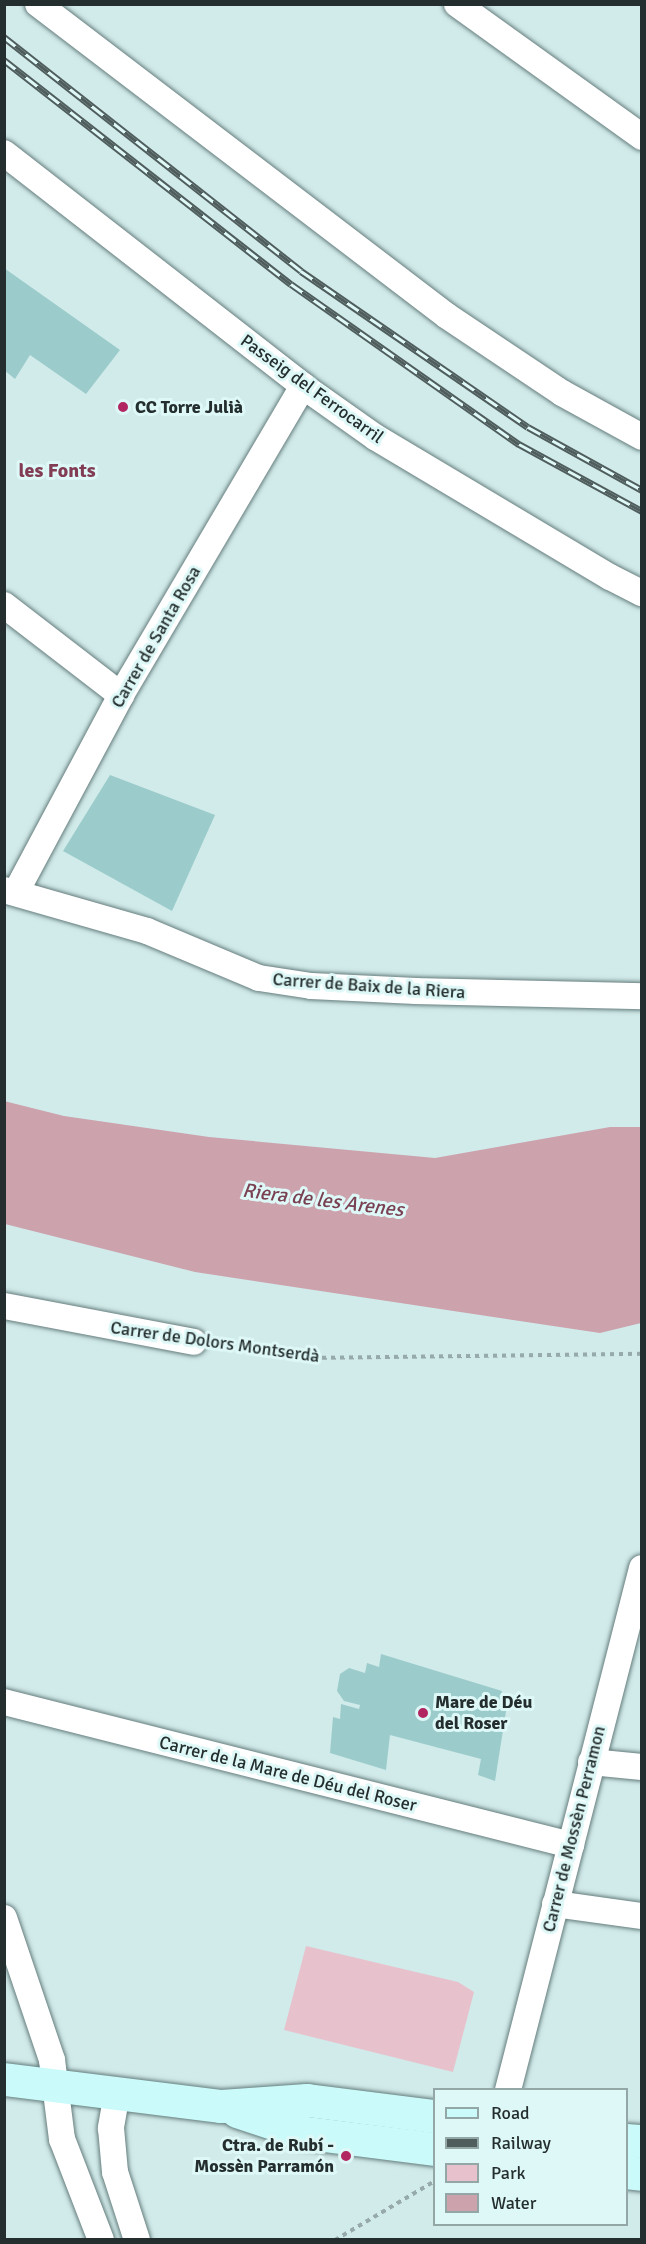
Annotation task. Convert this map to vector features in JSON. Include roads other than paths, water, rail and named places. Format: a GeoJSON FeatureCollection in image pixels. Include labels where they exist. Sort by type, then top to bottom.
{"type":"FeatureCollection","features":[{"type":"Feature","properties":{"kind":"main road"},"geometry":{"type":"LineString","coordinates":[[4,2079],[221,2106],[307,2100],[433,2116]]}},
{"type":"Feature","properties":{"kind":"main road"},"geometry":{"type":"LineString","coordinates":[[221,2106],[300,2133],[433,2149]]}},
{"type":"Feature","properties":{"kind":"street"},"geometry":{"type":"LineString","coordinates":[[38,4],[447,316],[562,393],[642,437]]}},
{"type":"Feature","properties":{"kind":"street"},"geometry":{"type":"LineString","coordinates":[[458,4],[642,137]]}},
{"type":"Feature","properties":{"kind":"street","name":"Passeig del Ferrocarril"},"geometry":{"type":"LineString","coordinates":[[4,153],[303,386],[449,483],[642,593]]}},
{"type":"Feature","properties":{"kind":"street","name":"Carrer de Santa Rosa"},"geometry":{"type":"LineString","coordinates":[[10,891],[121,695],[303,386]]}},
{"type":"Feature","properties":{"kind":"street"},"geometry":{"type":"LineString","coordinates":[[4,605],[121,695]]}},
{"type":"Feature","properties":{"kind":"street","name":"Carrer de Baix de la Riera"},"geometry":{"type":"LineString","coordinates":[[10,891],[147,931],[259,978],[381,989],[642,996]]}},
{"type":"Feature","properties":{"kind":"street","name":"Carrer de Dolors Montserdà"},"geometry":{"type":"LineString","coordinates":[[4,1306],[194,1342]]}},
{"type":"Feature","properties":{"kind":"street","name":"Carrer de Mossèn Perramon"},"geometry":{"type":"LineString","coordinates":[[509,2088],[642,1568]]}},
{"type":"Feature","properties":{"kind":"street","name":"Carrer de la Mare de Déu del Roser"},"geometry":{"type":"LineString","coordinates":[[4,1702],[571,1845]]}},
{"type":"Feature","properties":{"kind":"street"},"geometry":{"type":"LineString","coordinates":[[591,1762],[642,1767]]}},
{"type":"Feature","properties":{"kind":"street"},"geometry":{"type":"LineString","coordinates":[[555,1904],[642,1917]]}},
{"type":"Feature","properties":{"kind":"street"},"geometry":{"type":"LineString","coordinates":[[4,1918],[57,2085],[62,2139],[101,2240]]}},
{"type":"Feature","properties":{"kind":"street"},"geometry":{"type":"LineString","coordinates":[[117,2093],[111,2128],[114,2160],[137,2240]]}},
{"type":"Feature","properties":{"kind":"water","name":"Riera de les Arenes"},"geometry":{"type":"Polygon","coordinates":[[[4,1101],[64,1116],[209,1137],[435,1158],[610,1127],[641,1127],[641,1323],[600,1333],[195,1272],[5,1224],[4,1101]]]}},
{"type":"Feature","properties":{"kind":"railway"},"geometry":{"type":"LineString","coordinates":[[4,37],[301,271],[528,427],[642,490]]}},
{"type":"Feature","properties":{"kind":"railway"},"geometry":{"type":"LineString","coordinates":[[4,60],[291,284],[519,444],[642,511]]}},
{"type":"Feature","properties":{"kind":"place","name":"CC Torre Julià"},"geometry":{"type":"Point","coordinates":[123,407]}},
{"type":"Feature","properties":{"kind":"place","name":"Mare de Déu del Roser"},"geometry":{"type":"Point","coordinates":[423,1713]}},
{"type":"Feature","properties":{"kind":"place","name":"Ctra. de Rubí - Mossèn Parramón"},"geometry":{"type":"Point","coordinates":[346,2156]}},
{"type":"Feature","properties":{"kind":"district","name":"les Fonts"},"geometry":{"type":"Point","coordinates":[57,470]}}]}
